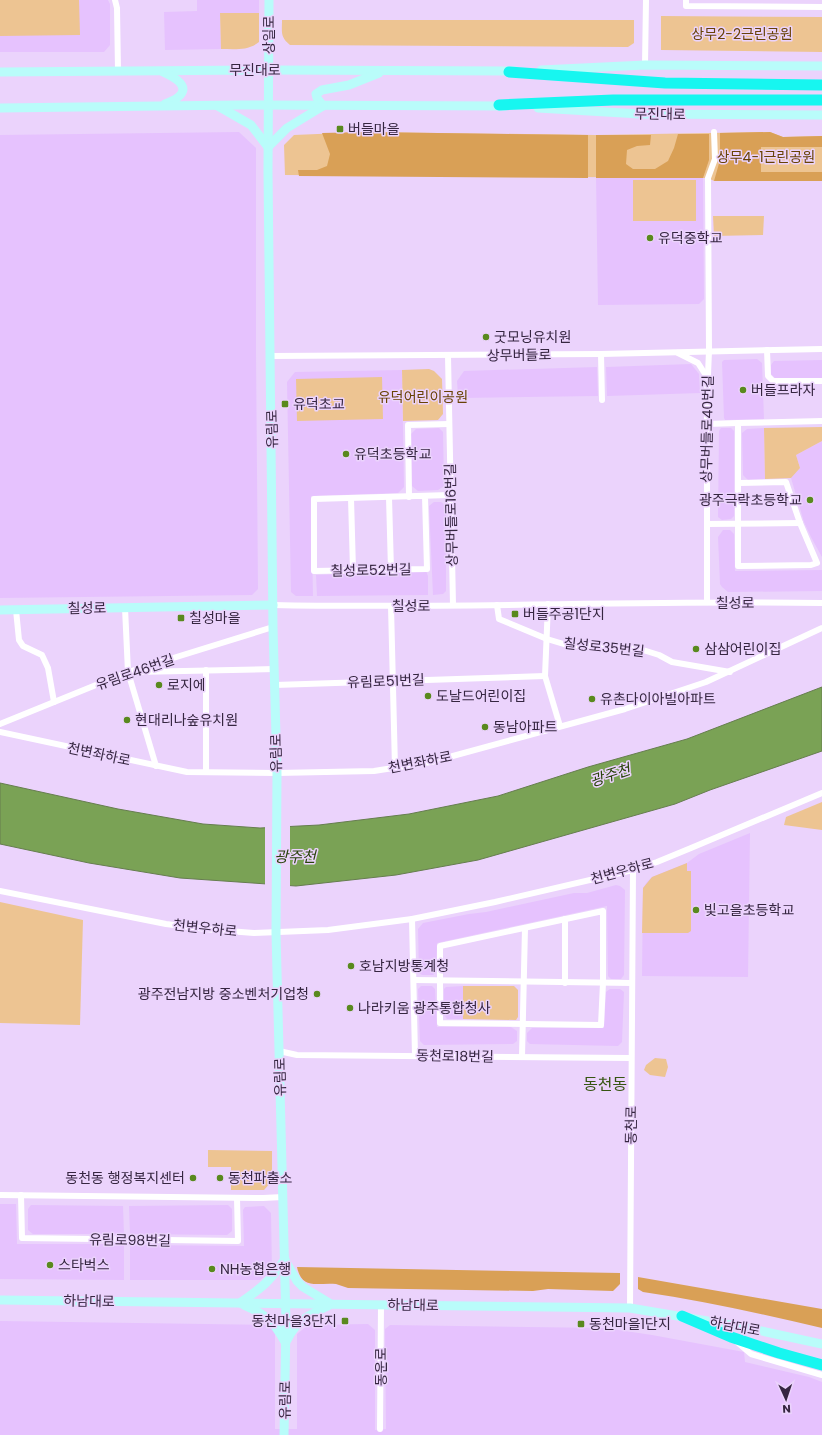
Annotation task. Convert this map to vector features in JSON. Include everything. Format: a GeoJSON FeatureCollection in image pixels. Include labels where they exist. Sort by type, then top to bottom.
{"type":"FeatureCollection","features":[{"type":"Feature","properties":{"kind":"highway","name":"무진대로"},"geometry":{"type":"LineString","coordinates":[[509,72],[665,84],[822,85]]}},
{"type":"Feature","properties":{"kind":"highway","name":"무진대로"},"geometry":{"type":"LineString","coordinates":[[499,105],[665,99],[822,100]]}},
{"type":"Feature","properties":{"kind":"highway"},"geometry":{"type":"LineString","coordinates":[[682,1316],[731,1337],[779,1353],[822,1364]]}},
{"type":"Feature","properties":{"kind":"street"},"geometry":{"type":"LineString","coordinates":[[115,0],[117,8],[118,71]]}},
{"type":"Feature","properties":{"kind":"street","name":"상일로"},"geometry":{"type":"LineString","coordinates":[[268,70],[269,0]]}},
{"type":"Feature","properties":{"kind":"street"},"geometry":{"type":"LineString","coordinates":[[645,66],[646,0]]}},
{"type":"Feature","properties":{"kind":"street"},"geometry":{"type":"LineString","coordinates":[[800,0],[800,7]]}},
{"type":"Feature","properties":{"kind":"street"},"geometry":{"type":"LineString","coordinates":[[686,3],[765,3],[800,7],[822,7]]}},
{"type":"Feature","properties":{"kind":"street","name":"무진대로"},"geometry":{"type":"LineString","coordinates":[[0,72],[268,70],[509,72],[645,66],[822,66]]}},
{"type":"Feature","properties":{"kind":"street","name":"유림로"},"geometry":{"type":"LineString","coordinates":[[268,70],[273,627],[276,777],[276,933],[286,1304],[284,1435]]}},
{"type":"Feature","properties":{"kind":"street"},"geometry":{"type":"LineString","coordinates":[[160,106],[175,100],[183,92],[181,84],[176,78],[161,71]]}},
{"type":"Feature","properties":{"kind":"street"},"geometry":{"type":"LineString","coordinates":[[217,106],[251,125],[268,147],[287,128],[323,106],[316,94],[322,90],[349,85],[385,71]]}},
{"type":"Feature","properties":{"kind":"street","name":"무진대로"},"geometry":{"type":"LineString","coordinates":[[0,108],[268,105],[499,105],[640,114],[822,115]]}},
{"type":"Feature","properties":{"kind":"street","name":"상무버들로40번길"},"geometry":{"type":"LineString","coordinates":[[707,602],[707,377],[709,351],[708,178],[715,159],[714,132]]}},
{"type":"Feature","properties":{"kind":"street","name":"상무버들로"},"geometry":{"type":"LineString","coordinates":[[271,356],[448,356],[822,349]]}},
{"type":"Feature","properties":{"kind":"street"},"geometry":{"type":"LineString","coordinates":[[767,350],[768,376],[773,381],[822,381]]}},
{"type":"Feature","properties":{"kind":"street"},"geometry":{"type":"LineString","coordinates":[[677,352],[698,363],[707,377]]}},
{"type":"Feature","properties":{"kind":"street"},"geometry":{"type":"LineString","coordinates":[[601,354],[602,400]]}},
{"type":"Feature","properties":{"kind":"street","name":"상무버들로16번길"},"geometry":{"type":"LineString","coordinates":[[448,356],[452,605]]}},
{"type":"Feature","properties":{"kind":"street"},"geometry":{"type":"LineString","coordinates":[[707,424],[822,421]]}},
{"type":"Feature","properties":{"kind":"street"},"geometry":{"type":"LineString","coordinates":[[738,423],[738,566],[811,565],[817,563],[800,523],[786,482],[739,483]]}},
{"type":"Feature","properties":{"kind":"street"},"geometry":{"type":"LineString","coordinates":[[409,497],[408,425],[450,424]]}},
{"type":"Feature","properties":{"kind":"street"},"geometry":{"type":"LineString","coordinates":[[353,570],[351,498],[450,495]]}},
{"type":"Feature","properties":{"kind":"street","name":"칠성로52번길"},"geometry":{"type":"LineString","coordinates":[[351,498],[314,499],[314,571],[427,569],[425,496]]}},
{"type":"Feature","properties":{"kind":"street"},"geometry":{"type":"LineString","coordinates":[[389,497],[391,570]]}},
{"type":"Feature","properties":{"kind":"street"},"geometry":{"type":"LineString","coordinates":[[707,524],[738,525],[800,523]]}},
{"type":"Feature","properties":{"kind":"street","name":"칠성로"},"geometry":{"type":"LineString","coordinates":[[0,610],[273,605],[391,606],[707,602],[822,603]]}},
{"type":"Feature","properties":{"kind":"street","name":"칠성로35번길"},"geometry":{"type":"LineString","coordinates":[[548,604],[545,676],[560,726]]}},
{"type":"Feature","properties":{"kind":"street","name":"칠성로35번길"},"geometry":{"type":"LineString","coordinates":[[497,605],[499,619],[546,639],[567,645],[624,647],[644,650],[659,655],[672,662],[730,672]]}},
{"type":"Feature","properties":{"kind":"street"},"geometry":{"type":"LineString","coordinates":[[391,606],[395,768]]}},
{"type":"Feature","properties":{"kind":"street"},"geometry":{"type":"LineString","coordinates":[[125,608],[128,672],[156,766]]}},
{"type":"Feature","properties":{"kind":"street"},"geometry":{"type":"LineString","coordinates":[[16,610],[19,640],[24,646],[42,655],[48,668],[54,702]]}},
{"type":"Feature","properties":{"kind":"street","name":"유림로46번길"},"geometry":{"type":"LineString","coordinates":[[0,724],[128,672],[273,627]]}},
{"type":"Feature","properties":{"kind":"street","name":"천변좌하로"},"geometry":{"type":"LineString","coordinates":[[0,732],[187,772],[276,777],[374,771],[431,762],[625,709],[706,682],[822,628]]}},
{"type":"Feature","properties":{"kind":"street"},"geometry":{"type":"LineString","coordinates":[[128,672],[274,668]]}},
{"type":"Feature","properties":{"kind":"street"},"geometry":{"type":"LineString","coordinates":[[206,670],[206,772]]}},
{"type":"Feature","properties":{"kind":"street","name":"유림로51번길"},"geometry":{"type":"LineString","coordinates":[[275,685],[545,676]]}},
{"type":"Feature","properties":{"kind":"street","name":"천변우하로"},"geometry":{"type":"LineString","coordinates":[[0,891],[166,924],[232,932],[276,933],[328,930],[412,919],[518,897],[633,870],[702,844],[822,793]]}},
{"type":"Feature","properties":{"kind":"street","name":"동천로"},"geometry":{"type":"LineString","coordinates":[[630,1308],[633,870]]}},
{"type":"Feature","properties":{"kind":"street"},"geometry":{"type":"LineString","coordinates":[[603,911],[603,983],[600,1025],[440,1023],[440,946],[525,928],[603,911]]}},
{"type":"Feature","properties":{"kind":"street"},"geometry":{"type":"LineString","coordinates":[[412,919],[415,1056]]}},
{"type":"Feature","properties":{"kind":"street"},"geometry":{"type":"LineString","coordinates":[[565,919],[565,983]]}},
{"type":"Feature","properties":{"kind":"street"},"geometry":{"type":"LineString","coordinates":[[522,1057],[525,928]]}},
{"type":"Feature","properties":{"kind":"street"},"geometry":{"type":"LineString","coordinates":[[414,980],[632,984]]}},
{"type":"Feature","properties":{"kind":"street","name":"동천로18번길"},"geometry":{"type":"LineString","coordinates":[[279,1051],[297,1055],[631,1058]]}},
{"type":"Feature","properties":{"kind":"street"},"geometry":{"type":"LineString","coordinates":[[0,1194],[237,1198],[283,1197]]}},
{"type":"Feature","properties":{"kind":"street","name":"유림로98번길"},"geometry":{"type":"LineString","coordinates":[[21,1195],[22,1238],[120,1240],[238,1241],[237,1198]]}},
{"type":"Feature","properties":{"kind":"street"},"geometry":{"type":"LineString","coordinates":[[240,1303],[268,1283],[285,1259],[297,1281],[303,1287],[331,1304]]}},
{"type":"Feature","properties":{"kind":"street","name":"하남대로"},"geometry":{"type":"LineString","coordinates":[[0,1300],[630,1308],[743,1327],[810,1342],[822,1343]]}},
{"type":"Feature","properties":{"kind":"street"},"geometry":{"type":"LineString","coordinates":[[240,1303],[260,1312],[267,1317],[275,1324],[286,1343]]}},
{"type":"Feature","properties":{"kind":"street"},"geometry":{"type":"LineString","coordinates":[[286,1343],[292,1331],[299,1322],[331,1304]]}},
{"type":"Feature","properties":{"kind":"street","name":"동운로"},"geometry":{"type":"LineString","coordinates":[[380,1429],[381,1305]]}},
{"type":"Feature","properties":{"kind":"street"},"geometry":{"type":"LineString","coordinates":[[731,1337],[750,1354],[822,1375]]}},
{"type":"Feature","properties":{"kind":"street"},"geometry":{"type":"LineString","coordinates":[[810,1342],[822,1348]]}},
{"type":"Feature","properties":{"kind":"shaded area"},"geometry":{"type":"Polygon","coordinates":[[[0,0],[108,0],[110,4],[110,45],[104,52],[0,52],[0,0]]]}},
{"type":"Feature","properties":{"kind":"shaded area"},"geometry":{"type":"Polygon","coordinates":[[[197,0],[259,0],[259,13],[220,13],[221,49],[165,50],[164,12],[197,11],[197,0]]]}},
{"type":"Feature","properties":{"kind":"shaded area"},"geometry":{"type":"Polygon","coordinates":[[[239,132],[256,148],[258,589],[252,595],[0,598],[0,135],[239,132]]]}},
{"type":"Feature","properties":{"kind":"shaded area"},"geometry":{"type":"Polygon","coordinates":[[[365,132],[588,135],[588,178],[299,176],[298,170],[317,170],[327,166],[330,154],[322,133],[365,132]]]}},
{"type":"Feature","properties":{"kind":"shaded area"},"geometry":{"type":"Polygon","coordinates":[[[770,132],[783,137],[822,136],[822,147],[761,147],[761,172],[822,172],[822,181],[714,181],[720,160],[720,133],[770,132]]]}},
{"type":"Feature","properties":{"kind":"shaded area"},"geometry":{"type":"Polygon","coordinates":[[[678,134],[709,134],[709,160],[703,178],[596,178],[596,135],[651,135],[650,145],[637,146],[627,150],[626,164],[633,169],[655,169],[668,161],[678,134]]]}},
{"type":"Feature","properties":{"kind":"shaded area","name":"유덕중학교"},"geometry":{"type":"Polygon","coordinates":[[[596,178],[703,178],[704,299],[699,304],[598,305],[596,178]]]}},
{"type":"Feature","properties":{"kind":"shaded area","name":"버들프라자"},"geometry":{"type":"Polygon","coordinates":[[[757,359],[762,363],[764,419],[725,420],[722,362],[724,360],[757,359]]]}},
{"type":"Feature","properties":{"kind":"shaded area"},"geometry":{"type":"Polygon","coordinates":[[[822,360],[822,378],[775,378],[771,374],[771,365],[774,361],[822,360]]]}},
{"type":"Feature","properties":{"kind":"shaded area"},"geometry":{"type":"Polygon","coordinates":[[[691,364],[699,374],[700,393],[607,396],[606,367],[691,364]]]}},
{"type":"Feature","properties":{"kind":"shaded area"},"geometry":{"type":"Polygon","coordinates":[[[597,367],[598,396],[461,398],[458,395],[457,381],[464,371],[597,367]]]}},
{"type":"Feature","properties":{"kind":"shaded area","name":"유덕초등학교"},"geometry":{"type":"Polygon","coordinates":[[[402,370],[404,487],[398,493],[311,496],[313,596],[296,596],[291,592],[287,382],[295,372],[402,370]]]}},
{"type":"Feature","properties":{"kind":"shaded area"},"geometry":{"type":"Polygon","coordinates":[[[439,428],[443,432],[444,486],[438,490],[418,491],[412,486],[411,434],[416,429],[439,428]]]}},
{"type":"Feature","properties":{"kind":"shaded area"},"geometry":{"type":"Polygon","coordinates":[[[721,428],[731,428],[734,431],[734,516],[731,519],[722,520],[718,517],[719,431],[721,428]]]}},
{"type":"Feature","properties":{"kind":"shaded area"},"geometry":{"type":"Polygon","coordinates":[[[764,428],[765,479],[748,480],[743,475],[742,433],[747,429],[764,428]]]}},
{"type":"Feature","properties":{"kind":"shaded area","name":"광주극락초등학교"},"geometry":{"type":"Polygon","coordinates":[[[822,441],[822,557],[804,522],[791,478],[800,468],[796,455],[822,441]]]}},
{"type":"Feature","properties":{"kind":"shaded area"},"geometry":{"type":"Polygon","coordinates":[[[434,502],[441,502],[446,506],[446,591],[443,594],[433,595],[429,506],[434,502]]]}},
{"type":"Feature","properties":{"kind":"shaded area"},"geometry":{"type":"Polygon","coordinates":[[[723,530],[730,530],[734,534],[735,571],[822,570],[822,591],[728,592],[720,584],[718,537],[723,530]]]}},
{"type":"Feature","properties":{"kind":"shaded area"},"geometry":{"type":"Polygon","coordinates":[[[426,571],[428,576],[428,595],[317,596],[316,575],[426,571]]]}},
{"type":"Feature","properties":{"kind":"shaded area","name":"빛고을초등학교"},"geometry":{"type":"Polygon","coordinates":[[[750,833],[748,977],[642,976],[643,888],[647,882],[652,877],[687,863],[699,854],[750,833]]]}},
{"type":"Feature","properties":{"kind":"shaded area"},"geometry":{"type":"Polygon","coordinates":[[[616,885],[625,890],[624,975],[621,979],[611,979],[608,976],[607,906],[437,943],[436,972],[433,975],[422,975],[419,973],[418,929],[423,923],[486,912],[574,893],[587,893],[616,885]]]}},
{"type":"Feature","properties":{"kind":"shaded area"},"geometry":{"type":"Polygon","coordinates":[[[421,986],[432,986],[435,989],[437,1027],[511,1027],[517,1031],[517,1041],[513,1044],[424,1045],[420,1041],[418,989],[421,986]]]}},
{"type":"Feature","properties":{"kind":"shaded area"},"geometry":{"type":"Polygon","coordinates":[[[463,986],[463,1019],[447,1019],[444,1015],[444,989],[446,987],[463,986]]]}},
{"type":"Feature","properties":{"kind":"shaded area"},"geometry":{"type":"Polygon","coordinates":[[[610,989],[620,989],[624,992],[622,1042],[618,1046],[530,1044],[527,1041],[527,1033],[532,1028],[604,1028],[606,992],[610,989]]]}},
{"type":"Feature","properties":{"kind":"shaded area"},"geometry":{"type":"Polygon","coordinates":[[[0,1204],[16,1204],[17,1244],[124,1244],[124,1280],[0,1279],[0,1204]]]}},
{"type":"Feature","properties":{"kind":"shaded area"},"geometry":{"type":"Polygon","coordinates":[[[31,1205],[123,1206],[124,1234],[33,1234],[28,1230],[28,1209],[31,1205]]]}},
{"type":"Feature","properties":{"kind":"shaded area"},"geometry":{"type":"Polygon","coordinates":[[[228,1205],[232,1209],[232,1231],[227,1235],[130,1234],[129,1206],[228,1205]]]}},
{"type":"Feature","properties":{"kind":"shaded area"},"geometry":{"type":"Polygon","coordinates":[[[264,1206],[271,1213],[272,1271],[260,1280],[130,1280],[130,1245],[244,1246],[243,1210],[245,1207],[264,1206]]]}},
{"type":"Feature","properties":{"kind":"shaded area"},"geometry":{"type":"Polygon","coordinates":[[[297,1267],[620,1273],[620,1284],[613,1291],[548,1289],[533,1291],[348,1288],[336,1284],[312,1284],[307,1282],[299,1275],[297,1267]]]}},
{"type":"Feature","properties":{"kind":"shaded area"},"geometry":{"type":"Polygon","coordinates":[[[638,1277],[822,1309],[822,1328],[733,1308],[643,1292],[638,1289],[638,1277]]]}},
{"type":"Feature","properties":{"kind":"shaded area"},"geometry":{"type":"Polygon","coordinates":[[[0,1321],[270,1325],[275,1331],[275,1429],[297,1429],[297,1334],[308,1325],[368,1324],[375,1330],[375,1430],[386,1429],[385,1329],[390,1325],[605,1328],[744,1352],[745,1362],[809,1377],[822,1382],[822,1435],[0,1435],[0,1321]]]}},
{"type":"Feature","properties":{"kind":"green space"},"geometry":{"type":"Polygon","coordinates":[[[0,0],[79,0],[80,35],[0,36],[0,0]]]}},
{"type":"Feature","properties":{"kind":"green space"},"geometry":{"type":"Polygon","coordinates":[[[220,13],[259,13],[259,42],[246,48],[221,49],[220,13]]]}},
{"type":"Feature","properties":{"kind":"green space","name":"상무2-2근린공원"},"geometry":{"type":"Polygon","coordinates":[[[661,16],[822,17],[822,52],[661,50],[661,16]]]}},
{"type":"Feature","properties":{"kind":"green space"},"geometry":{"type":"Polygon","coordinates":[[[282,20],[634,20],[634,43],[628,47],[290,45],[283,37],[282,20]]]}},
{"type":"Feature","properties":{"kind":"green space","name":"상무4-1근린공원"},"geometry":{"type":"Polygon","coordinates":[[[365,132],[596,135],[770,132],[783,137],[822,136],[822,181],[714,181],[708,178],[285,175],[284,145],[294,135],[365,132]]]}},
{"type":"Feature","properties":{"kind":"green space"},"geometry":{"type":"Polygon","coordinates":[[[633,180],[696,180],[696,221],[633,221],[633,180]]]}},
{"type":"Feature","properties":{"kind":"green space"},"geometry":{"type":"Polygon","coordinates":[[[713,216],[764,216],[763,235],[714,236],[713,216]]]}},
{"type":"Feature","properties":{"kind":"green space","name":"유덕어린이공원"},"geometry":{"type":"Polygon","coordinates":[[[429,369],[434,371],[442,379],[443,414],[438,420],[403,421],[402,370],[429,369]]]}},
{"type":"Feature","properties":{"kind":"green space"},"geometry":{"type":"Polygon","coordinates":[[[382,377],[383,419],[297,421],[296,379],[382,377]]]}},
{"type":"Feature","properties":{"kind":"green space"},"geometry":{"type":"Polygon","coordinates":[[[822,427],[822,441],[796,455],[800,468],[791,478],[765,479],[764,428],[822,427]]]}},
{"type":"Feature","properties":{"kind":"green space"},"geometry":{"type":"Polygon","coordinates":[[[822,802],[822,830],[784,825],[786,817],[822,802]]]}},
{"type":"Feature","properties":{"kind":"green space"},"geometry":{"type":"Polygon","coordinates":[[[687,863],[687,871],[691,871],[691,931],[688,933],[642,933],[643,888],[652,877],[687,863]]]}},
{"type":"Feature","properties":{"kind":"green space"},"geometry":{"type":"Polygon","coordinates":[[[0,902],[83,920],[80,1025],[0,1023],[0,902]]]}},
{"type":"Feature","properties":{"kind":"green space"},"geometry":{"type":"Polygon","coordinates":[[[463,986],[514,986],[518,990],[518,1017],[516,1020],[463,1019],[463,986]]]}},
{"type":"Feature","properties":{"kind":"green space"},"geometry":{"type":"Polygon","coordinates":[[[655,1058],[666,1059],[668,1067],[665,1077],[650,1075],[644,1070],[646,1065],[655,1058]]]}},
{"type":"Feature","properties":{"kind":"green space"},"geometry":{"type":"Polygon","coordinates":[[[208,1150],[272,1151],[272,1181],[264,1190],[231,1190],[231,1167],[208,1167],[208,1150]]]}},
{"type":"Feature","properties":{"kind":"water","name":"광주천"},"geometry":{"type":"Polygon","coordinates":[[[822,687],[822,751],[710,790],[675,804],[478,860],[396,875],[296,886],[180,878],[89,863],[0,844],[0,783],[118,809],[203,824],[260,828],[319,825],[409,814],[498,796],[588,767],[687,739],[822,687]]]}},
{"type":"Feature","properties":{"kind":"pier"},"geometry":{"type":"Polygon","coordinates":[[[290,825],[290,888],[265,886],[265,826],[290,825]]]}},
{"type":"Feature","properties":{"kind":"place","name":"버들마을"},"geometry":{"type":"Point","coordinates":[340,129]}},
{"type":"Feature","properties":{"kind":"place","name":"유덕중학교"},"geometry":{"type":"Point","coordinates":[650,238]}},
{"type":"Feature","properties":{"kind":"place","name":"굿모닝유치원"},"geometry":{"type":"Point","coordinates":[486,337]}},
{"type":"Feature","properties":{"kind":"place","name":"버들프라자"},"geometry":{"type":"Point","coordinates":[743,390]}},
{"type":"Feature","properties":{"kind":"place","name":"유덕초교"},"geometry":{"type":"Point","coordinates":[285,404]}},
{"type":"Feature","properties":{"kind":"place","name":"유덕초등학교"},"geometry":{"type":"Point","coordinates":[346,454]}},
{"type":"Feature","properties":{"kind":"place","name":"광주극락초등학교"},"geometry":{"type":"Point","coordinates":[810,500]}},
{"type":"Feature","properties":{"kind":"place","name":"버들주공1단지"},"geometry":{"type":"Point","coordinates":[515,614]}},
{"type":"Feature","properties":{"kind":"place","name":"칠성마을"},"geometry":{"type":"Point","coordinates":[181,618]}},
{"type":"Feature","properties":{"kind":"place","name":"삼삼어린이집"},"geometry":{"type":"Point","coordinates":[696,649]}},
{"type":"Feature","properties":{"kind":"place","name":"로지에"},"geometry":{"type":"Point","coordinates":[159,685]}},
{"type":"Feature","properties":{"kind":"place","name":"도날드어린이집"},"geometry":{"type":"Point","coordinates":[428,696]}},
{"type":"Feature","properties":{"kind":"place","name":"유촌다이아빌아파트"},"geometry":{"type":"Point","coordinates":[592,699]}},
{"type":"Feature","properties":{"kind":"place","name":"현대리나숲유치원"},"geometry":{"type":"Point","coordinates":[127,720]}},
{"type":"Feature","properties":{"kind":"place","name":"동남아파트"},"geometry":{"type":"Point","coordinates":[485,727]}},
{"type":"Feature","properties":{"kind":"place","name":"빛고을초등학교"},"geometry":{"type":"Point","coordinates":[696,910]}},
{"type":"Feature","properties":{"kind":"place","name":"호남지방통계청"},"geometry":{"type":"Point","coordinates":[351,966]}},
{"type":"Feature","properties":{"kind":"place","name":"광주전남지방 중소벤처기업청"},"geometry":{"type":"Point","coordinates":[317,994]}},
{"type":"Feature","properties":{"kind":"place","name":"나라키움 광주통합청사"},"geometry":{"type":"Point","coordinates":[350,1008]}},
{"type":"Feature","properties":{"kind":"place","name":"동천동 행정복지센터"},"geometry":{"type":"Point","coordinates":[193,1178]}},
{"type":"Feature","properties":{"kind":"place","name":"동천파출소"},"geometry":{"type":"Point","coordinates":[220,1178]}},
{"type":"Feature","properties":{"kind":"place","name":"스타벅스"},"geometry":{"type":"Point","coordinates":[50,1265]}},
{"type":"Feature","properties":{"kind":"place","name":"NH농협은행"},"geometry":{"type":"Point","coordinates":[212,1269]}},
{"type":"Feature","properties":{"kind":"place","name":"동천마을3단지"},"geometry":{"type":"Point","coordinates":[345,1321]}},
{"type":"Feature","properties":{"kind":"place","name":"동천마을1단지"},"geometry":{"type":"Point","coordinates":[581,1324]}},
{"type":"Feature","properties":{"kind":"district","name":"동천동"},"geometry":{"type":"Point","coordinates":[605,1084]}}]}
